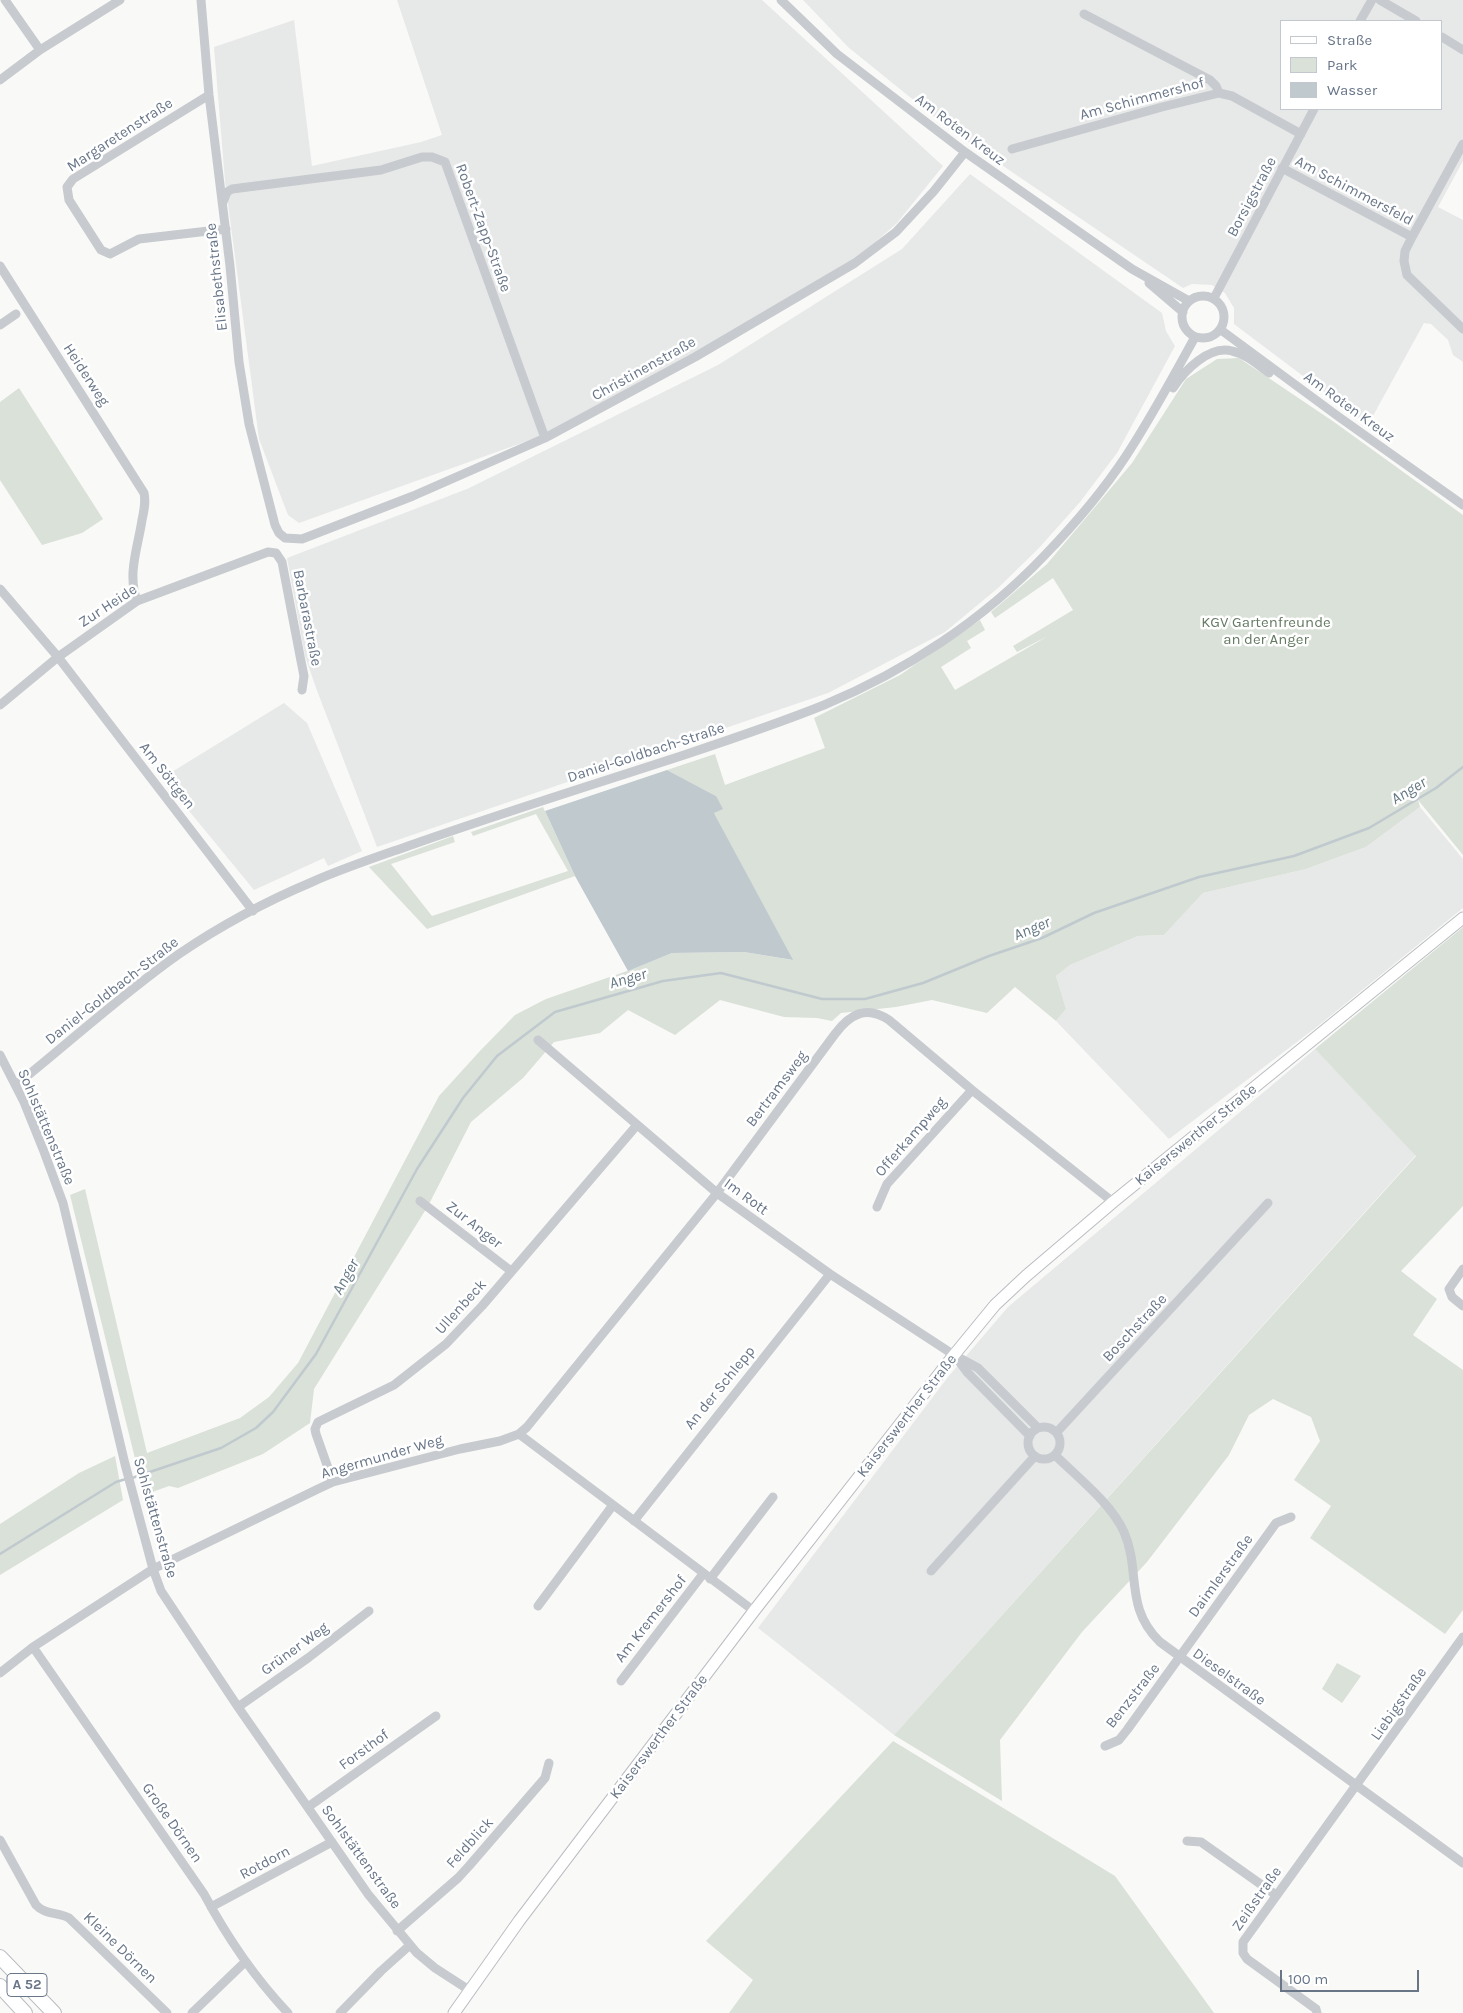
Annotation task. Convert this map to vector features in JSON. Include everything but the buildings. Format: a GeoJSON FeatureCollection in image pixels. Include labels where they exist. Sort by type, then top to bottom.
{"type":"FeatureCollection","features":[{"type":"Feature","properties":{"kind":"highway","name":"A 52"},"geometry":{"type":"LineString","coordinates":[[0,1956],[54,2013]]}},
{"type":"Feature","properties":{"kind":"highway","name":"A 52"},"geometry":{"type":"LineString","coordinates":[[0,1986],[25,2013]]}},
{"type":"Feature","properties":{"kind":"main road","name":"Kaiserswerther Straße"},"geometry":{"type":"LineString","coordinates":[[454,2013],[519,1921],[754,1611],[954,1355],[1000,1300],[1113,1202],[1463,918]]}},
{"type":"Feature","properties":{"kind":"street"},"geometry":{"type":"LineString","coordinates":[[4,0],[40,50]]}},
{"type":"Feature","properties":{"kind":"street"},"geometry":{"type":"LineString","coordinates":[[0,80],[40,50],[120,0]]}},
{"type":"Feature","properties":{"kind":"street","name":"Elisabethstraße"},"geometry":{"type":"LineString","coordinates":[[201,0],[209,95],[223,202],[239,362],[249,424],[275,525],[279,533],[288,539]]}},
{"type":"Feature","properties":{"kind":"street","name":"Am Roten Kreuz"},"geometry":{"type":"LineString","coordinates":[[781,0],[837,54],[965,152],[1132,268],[1189,301]]}},
{"type":"Feature","properties":{"kind":"street"},"geometry":{"type":"LineString","coordinates":[[1361,20],[1372,0]]}},
{"type":"Feature","properties":{"kind":"street"},"geometry":{"type":"LineString","coordinates":[[1380,0],[1414,20]]}},
{"type":"Feature","properties":{"kind":"street"},"geometry":{"type":"LineString","coordinates":[[1084,14],[1210,80],[1216,86],[1219,93]]}},
{"type":"Feature","properties":{"kind":"street"},"geometry":{"type":"LineString","coordinates":[[1443,38],[1463,50]]}},
{"type":"Feature","properties":{"kind":"street","name":"Am Schimmershof"},"geometry":{"type":"LineString","coordinates":[[1012,149],[1219,93],[1232,96],[1301,134]]}},
{"type":"Feature","properties":{"kind":"street","name":"Margaretenstraße"},"geometry":{"type":"LineString","coordinates":[[209,95],[72,179],[67,188],[69,200],[101,250],[110,254],[139,239],[226,229]]}},
{"type":"Feature","properties":{"kind":"street","name":"Borsigstraße"},"geometry":{"type":"LineString","coordinates":[[1214,298],[1313,110]]}},
{"type":"Feature","properties":{"kind":"street","name":"Am Schimmersfeld"},"geometry":{"type":"LineString","coordinates":[[1463,144],[1412,237],[1405,251],[1404,261],[1407,275],[1463,329]]}},
{"type":"Feature","properties":{"kind":"street","name":"Christinenstraße"},"geometry":{"type":"LineString","coordinates":[[288,539],[302,539],[321,533],[413,496],[545,438],[695,357],[855,263],[896,232],[934,192],[965,152]]}},
{"type":"Feature","properties":{"kind":"street","name":"Robert-Zapp-Straße"},"geometry":{"type":"LineString","coordinates":[[223,202],[227,192],[232,189],[381,170],[422,157],[432,157],[445,162],[545,438]]}},
{"type":"Feature","properties":{"kind":"street","name":"Am Schimmersfeld"},"geometry":{"type":"LineString","coordinates":[[1282,168],[1412,237]]}},
{"type":"Feature","properties":{"kind":"street","name":"Heiderweg"},"geometry":{"type":"LineString","coordinates":[[0,266],[144,493],[145,500],[132,575],[132,588],[137,601]]}},
{"type":"Feature","properties":{"kind":"street","name":"Am Roten Kreuz"},"geometry":{"type":"LineString","coordinates":[[1132,268],[1183,312]]}},
{"type":"Feature","properties":{"kind":"street"},"geometry":{"type":"LineString","coordinates":[[1201,296],[1214,298],[1223,309],[1225,316],[1221,330],[1209,338],[1195,337],[1190,334],[1183,324],[1183,312],[1189,301],[1201,296]]}},
{"type":"Feature","properties":{"kind":"street"},"geometry":{"type":"LineString","coordinates":[[0,325],[16,314]]}},
{"type":"Feature","properties":{"kind":"street","name":"Am Roten Kreuz"},"geometry":{"type":"LineString","coordinates":[[1221,330],[1339,418],[1463,505]]}},
{"type":"Feature","properties":{"kind":"street","name":"Daniel-Goldbach-Straße"},"geometry":{"type":"LineString","coordinates":[[16,1085],[137,986],[182,952],[253,911],[310,882],[370,858],[742,735],[826,704],[875,681],[924,654],[958,630],[1008,590],[1044,556],[1124,459],[1154,412],[1195,337]]}},
{"type":"Feature","properties":{"kind":"street"},"geometry":{"type":"LineString","coordinates":[[1154,412],[1162,405],[1177,382],[1196,361],[1227,350],[1246,356],[1310,402],[1339,418]]}},
{"type":"Feature","properties":{"kind":"street"},"geometry":{"type":"LineString","coordinates":[[276,553],[288,539]]}},
{"type":"Feature","properties":{"kind":"street","name":"Zur Heide"},"geometry":{"type":"LineString","coordinates":[[0,705],[58,657],[137,601],[268,552],[276,553]]}},
{"type":"Feature","properties":{"kind":"street","name":"Barbarastraße"},"geometry":{"type":"LineString","coordinates":[[276,553],[282,562],[304,676],[302,690]]}},
{"type":"Feature","properties":{"kind":"street","name":"Am Söttgen"},"geometry":{"type":"LineString","coordinates":[[0,589],[58,657],[253,911]]}},
{"type":"Feature","properties":{"kind":"street","name":"Bertramsweg"},"geometry":{"type":"LineString","coordinates":[[519,1434],[527,1427],[717,1193],[842,1024],[850,1017],[867,1013],[883,1016],[972,1090],[1113,1202]]}},
{"type":"Feature","properties":{"kind":"street","name":"Im Rott"},"geometry":{"type":"LineString","coordinates":[[538,1040],[717,1193],[830,1274],[954,1355]]}},
{"type":"Feature","properties":{"kind":"street","name":"Sohlstättenstraße"},"geometry":{"type":"LineString","coordinates":[[0,1055],[16,1085],[43,1149],[63,1204],[126,1468],[153,1570],[161,1591],[171,1609],[308,1808],[397,1930],[427,1962],[469,1990]]}},
{"type":"Feature","properties":{"kind":"street","name":"Offerkampweg"},"geometry":{"type":"LineString","coordinates":[[877,1207],[887,1184],[972,1090]]}},
{"type":"Feature","properties":{"kind":"street","name":"Ullenbeck"},"geometry":{"type":"LineString","coordinates":[[333,1482],[316,1434],[315,1429],[318,1422],[394,1385],[429,1359],[462,1328],[637,1124]]}},
{"type":"Feature","properties":{"kind":"street","name":"Zur Anger"},"geometry":{"type":"LineString","coordinates":[[420,1201],[512,1271]]}},
{"type":"Feature","properties":{"kind":"street","name":"Boschstraße"},"geometry":{"type":"LineString","coordinates":[[1057,1432],[1268,1203]]}},
{"type":"Feature","properties":{"kind":"street"},"geometry":{"type":"LineString","coordinates":[[1463,1269],[1449,1289],[1452,1297],[1463,1306]]}},
{"type":"Feature","properties":{"kind":"street","name":"An der Schlepp"},"geometry":{"type":"LineString","coordinates":[[634,1521],[830,1274]]}},
{"type":"Feature","properties":{"kind":"street"},"geometry":{"type":"LineString","coordinates":[[954,1355],[978,1368],[1038,1428]]}},
{"type":"Feature","properties":{"kind":"street"},"geometry":{"type":"LineString","coordinates":[[954,1355],[967,1372],[1030,1436]]}},
{"type":"Feature","properties":{"kind":"street"},"geometry":{"type":"LineString","coordinates":[[1048,1426],[1057,1432],[1061,1443],[1055,1454],[1045,1459],[1035,1456],[1028,1447],[1030,1436],[1038,1428],[1048,1426]]}},
{"type":"Feature","properties":{"kind":"street"},"geometry":{"type":"LineString","coordinates":[[519,1434],[754,1611]]}},
{"type":"Feature","properties":{"kind":"street","name":"Angermunder Weg"},"geometry":{"type":"LineString","coordinates":[[0,1674],[33,1647],[153,1570],[333,1482],[460,1449],[500,1441],[519,1434]]}},
{"type":"Feature","properties":{"kind":"street","name":"Dieselstraße"},"geometry":{"type":"LineString","coordinates":[[1055,1454],[1108,1507],[1118,1521],[1128,1544],[1135,1599],[1141,1616],[1153,1636],[1179,1658],[1463,1863]]}},
{"type":"Feature","properties":{"kind":"street"},"geometry":{"type":"LineString","coordinates":[[931,1572],[1035,1456]]}},
{"type":"Feature","properties":{"kind":"street"},"geometry":{"type":"LineString","coordinates":[[707,1576],[773,1497]]}},
{"type":"Feature","properties":{"kind":"street"},"geometry":{"type":"LineString","coordinates":[[538,1606],[613,1505]]}},
{"type":"Feature","properties":{"kind":"street","name":"Daimlerstraße"},"geometry":{"type":"LineString","coordinates":[[1179,1658],[1276,1523],[1291,1518]]}},
{"type":"Feature","properties":{"kind":"street","name":"Am Kremershof"},"geometry":{"type":"LineString","coordinates":[[621,1681],[707,1576]]}},
{"type":"Feature","properties":{"kind":"street","name":"Grüner Weg"},"geometry":{"type":"LineString","coordinates":[[238,1707],[308,1658],[368,1611]]}},
{"type":"Feature","properties":{"kind":"street","name":"Liebigstraße"},"geometry":{"type":"LineString","coordinates":[[1357,1786],[1463,1637]]}},
{"type":"Feature","properties":{"kind":"street","name":"Große Dörnen"},"geometry":{"type":"LineString","coordinates":[[33,1647],[199,1887],[245,1962],[288,2013]]}},
{"type":"Feature","properties":{"kind":"street","name":"Benzstraße"},"geometry":{"type":"LineString","coordinates":[[1105,1746],[1119,1740],[1179,1658]]}},
{"type":"Feature","properties":{"kind":"street","name":"Forsthof"},"geometry":{"type":"LineString","coordinates":[[308,1808],[436,1716]]}},
{"type":"Feature","properties":{"kind":"street","name":"Feldblick"},"geometry":{"type":"LineString","coordinates":[[397,1930],[458,1878],[469,1866],[545,1778],[549,1763]]}},
{"type":"Feature","properties":{"kind":"street","name":"Zeißstraße"},"geometry":{"type":"LineString","coordinates":[[1317,2013],[1316,2009],[1248,1959],[1243,1953],[1243,1942],[1357,1786]]}},
{"type":"Feature","properties":{"kind":"street","name":"Kleine Dörnen"},"geometry":{"type":"LineString","coordinates":[[0,1840],[40,1910],[62,1914],[69,1918],[167,2013]]}},
{"type":"Feature","properties":{"kind":"street"},"geometry":{"type":"LineString","coordinates":[[1187,1840],[1202,1842],[1276,1895]]}},
{"type":"Feature","properties":{"kind":"street","name":"Rotdorn"},"geometry":{"type":"LineString","coordinates":[[211,1907],[332,1842]]}},
{"type":"Feature","properties":{"kind":"street"},"geometry":{"type":"LineString","coordinates":[[340,2013],[375,1976],[410,1946]]}},
{"type":"Feature","properties":{"kind":"street"},"geometry":{"type":"LineString","coordinates":[[192,2013],[245,1962]]}},
{"type":"Feature","properties":{"kind":"shaded area"},"geometry":{"type":"Polygon","coordinates":[[[397,0],[762,0],[943,166],[897,223],[853,262],[702,350],[544,435],[299,523],[288,515],[259,439],[225,181],[214,47],[294,20],[312,166],[421,142],[442,135],[397,0]]]}},
{"type":"Feature","properties":{"kind":"shaded area"},"geometry":{"type":"Polygon","coordinates":[[[803,0],[1463,0],[1463,161],[1438,207],[1463,220],[1463,362],[1453,355],[1448,340],[1431,324],[1424,323],[1368,425],[1234,324],[1234,308],[1225,293],[1212,285],[1192,284],[1183,288],[953,132],[848,47],[803,0]]]}},
{"type":"Feature","properties":{"kind":"shaded area"},"geometry":{"type":"Polygon","coordinates":[[[970,174],[1162,313],[1166,331],[1175,346],[1117,453],[1080,502],[1039,548],[998,588],[945,632],[828,693],[377,847],[305,656],[287,558],[467,489],[718,365],[902,249],[970,174]]]}},
{"type":"Feature","properties":{"kind":"shaded area"},"geometry":{"type":"Polygon","coordinates":[[[284,703],[307,723],[362,851],[328,866],[324,858],[254,890],[162,778],[284,703]]]}},
{"type":"Feature","properties":{"kind":"shaded area"},"geometry":{"type":"Polygon","coordinates":[[[1420,807],[1463,859],[1463,908],[1318,1026],[1169,1139],[1056,1021],[1066,1009],[1056,976],[1070,965],[1138,936],[1164,935],[1203,893],[1306,869],[1366,847],[1420,807]]]}},
{"type":"Feature","properties":{"kind":"shaded area"},"geometry":{"type":"Polygon","coordinates":[[[1315,1049],[1416,1155],[894,1735],[758,1628],[948,1377],[1008,1307],[1315,1049]]]}},
{"type":"Feature","properties":{"kind":"green space","name":"KGV Gartenfreunde an der Anger"},"geometry":{"type":"Polygon","coordinates":[[[1239,358],[1334,422],[1463,515],[1463,855],[1418,800],[1420,807],[1366,847],[1306,869],[1203,893],[1164,935],[1138,936],[1070,965],[1056,976],[1066,1009],[1056,1021],[1015,987],[987,1013],[932,1000],[896,1007],[841,1013],[832,1021],[817,1018],[784,1017],[720,1000],[675,1035],[628,1010],[600,1033],[554,1042],[523,1078],[471,1122],[428,1206],[314,1389],[310,1423],[263,1454],[178,1488],[169,1486],[144,1495],[70,1195],[85,1189],[147,1453],[240,1418],[269,1397],[298,1363],[439,1096],[515,1015],[546,999],[630,970],[672,953],[744,952],[792,960],[714,813],[716,796],[667,770],[715,754],[725,785],[825,748],[814,718],[900,675],[980,620],[985,630],[967,641],[971,648],[941,667],[955,690],[1048,636],[1017,652],[1013,646],[1073,610],[1053,578],[995,618],[991,612],[1047,564],[1132,463],[1186,379],[1217,359],[1239,358]]]}},
{"type":"Feature","properties":{"kind":"green space"},"geometry":{"type":"Polygon","coordinates":[[[19,388],[103,519],[82,533],[42,545],[0,480],[0,402],[19,388]]]}},
{"type":"Feature","properties":{"kind":"green space"},"geometry":{"type":"Polygon","coordinates":[[[543,807],[575,876],[427,929],[369,867],[453,836],[455,842],[391,864],[432,916],[568,871],[536,814],[473,836],[471,832],[543,807]]]}},
{"type":"Feature","properties":{"kind":"green space"},"geometry":{"type":"Polygon","coordinates":[[[1463,927],[1463,1206],[1401,1271],[1437,1299],[1413,1335],[1463,1370],[1463,1610],[1445,1634],[1310,1538],[1331,1506],[1294,1480],[1320,1441],[1311,1417],[1273,1399],[1249,1415],[1229,1455],[1147,1562],[1082,1632],[1000,1740],[1002,1801],[894,1735],[1416,1156],[1315,1049],[1463,927]]]}},
{"type":"Feature","properties":{"kind":"green space"},"geometry":{"type":"Polygon","coordinates":[[[115,1456],[123,1500],[0,1575],[0,1524],[79,1473],[115,1456]]]}},
{"type":"Feature","properties":{"kind":"green space"},"geometry":{"type":"Polygon","coordinates":[[[1337,1663],[1361,1676],[1342,1703],[1322,1689],[1337,1663]]]}},
{"type":"Feature","properties":{"kind":"green space"},"geometry":{"type":"Polygon","coordinates":[[[893,1741],[1115,1876],[1214,2013],[729,2013],[753,1980],[706,1941],[893,1741]]]}},
{"type":"Feature","properties":{"kind":"water"},"geometry":{"type":"Polygon","coordinates":[[[667,770],[716,796],[723,809],[714,813],[793,960],[744,952],[672,953],[628,971],[575,876],[545,811],[667,770]]]}},
{"type":"Feature","properties":{"kind":"waterway","name":"Anger"},"geometry":{"type":"LineString","coordinates":[[132,1478],[221,1448],[256,1428],[273,1412],[316,1354],[417,1169],[463,1098],[497,1056],[555,1012],[663,981],[721,973],[822,999],[865,999],[923,983],[989,956],[1042,938],[1094,913],[1199,877],[1294,856],[1369,828],[1436,788],[1463,767]]}},
{"type":"Feature","properties":{"kind":"waterway","name":"Anger"},"geometry":{"type":"LineString","coordinates":[[0,1554],[116,1482],[126,1479]]}}]}
